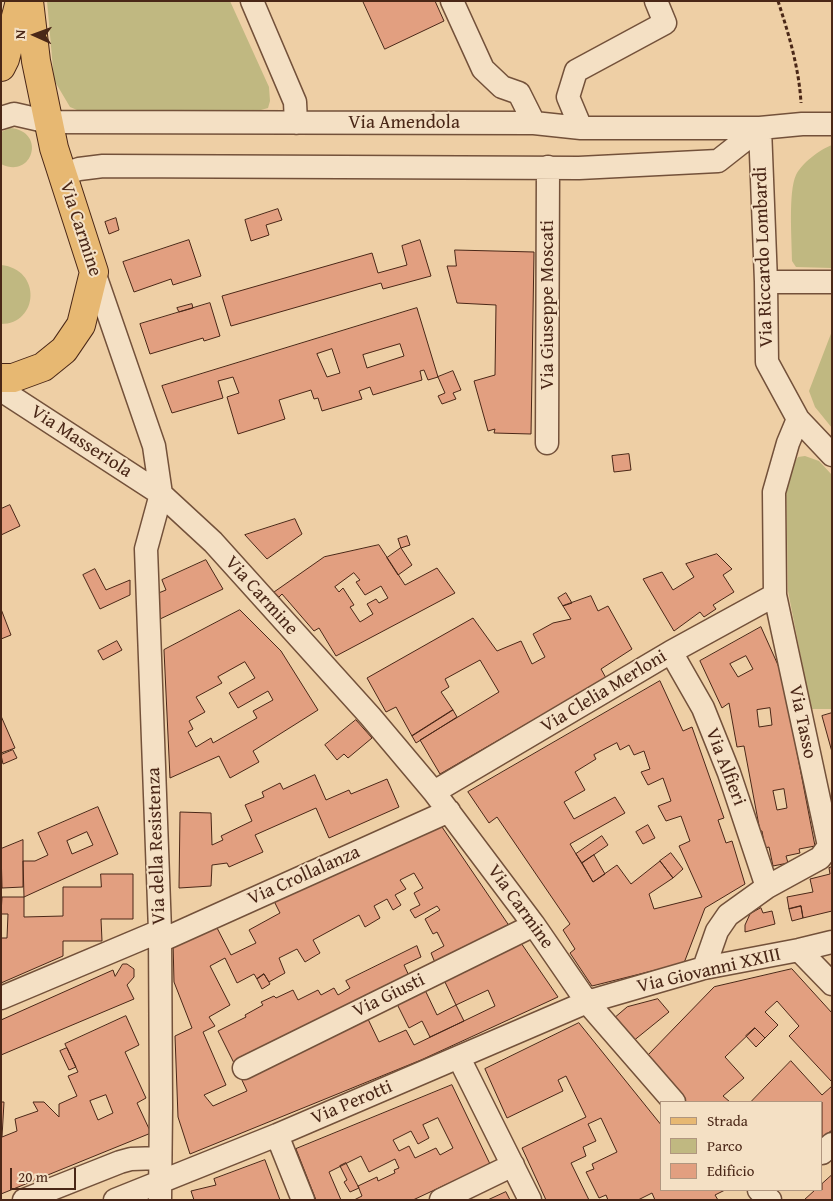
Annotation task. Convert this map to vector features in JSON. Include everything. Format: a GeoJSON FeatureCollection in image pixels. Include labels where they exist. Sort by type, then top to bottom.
{"type":"FeatureCollection","features":[{"type":"Feature","properties":{"kind":"main road"},"geometry":{"type":"LineString","coordinates":[[1,68],[20,1]]}},
{"type":"Feature","properties":{"kind":"main road","name":"Via Carmine"},"geometry":{"type":"LineString","coordinates":[[29,1],[36,61],[54,148],[94,272]]}},
{"type":"Feature","properties":{"kind":"main road"},"geometry":{"type":"LineString","coordinates":[[1,378],[13,378],[44,368],[64,350],[81,325],[94,272]]}},
{"type":"Feature","properties":{"kind":"street"},"geometry":{"type":"LineString","coordinates":[[252,1],[295,102],[296,123]]}},
{"type":"Feature","properties":{"kind":"street"},"geometry":{"type":"LineString","coordinates":[[452,1],[483,69],[502,87],[520,93],[534,123]]}},
{"type":"Feature","properties":{"kind":"street"},"geometry":{"type":"LineString","coordinates":[[581,128],[568,97],[576,71],[666,23],[656,1]]}},
{"type":"Feature","properties":{"kind":"street","name":"Via Amendola"},"geometry":{"type":"LineString","coordinates":[[1,118],[14,114],[49,122],[534,123],[581,128],[760,128],[802,124],[832,124]]}},
{"type":"Feature","properties":{"kind":"street"},"geometry":{"type":"LineString","coordinates":[[62,175],[79,169],[104,166],[579,168],[718,161],[760,128]]}},
{"type":"Feature","properties":{"kind":"street","name":"Via Riccardo Lombardi"},"geometry":{"type":"LineString","coordinates":[[760,128],[766,282],[766,362],[798,419],[832,455]]}},
{"type":"Feature","properties":{"kind":"street","name":"Via Giuseppe Moscati"},"geometry":{"type":"LineString","coordinates":[[547,443],[548,168]]}},
{"type":"Feature","properties":{"kind":"street","name":"Via Carmine"},"geometry":{"type":"LineString","coordinates":[[94,272],[154,446],[161,494],[213,542],[370,716],[434,792],[534,925],[587,1002],[673,1101]]}},
{"type":"Feature","properties":{"kind":"street"},"geometry":{"type":"LineString","coordinates":[[766,282],[832,282]]}},
{"type":"Feature","properties":{"kind":"street","name":"Via Masseriola"},"geometry":{"type":"LineString","coordinates":[[1,390],[161,494]]}},
{"type":"Feature","properties":{"kind":"street","name":"Via Tasso"},"geometry":{"type":"LineString","coordinates":[[704,968],[717,932],[728,915],[767,887],[820,858],[828,846],[775,595],[774,492],[788,443],[798,419]]}},
{"type":"Feature","properties":{"kind":"street","name":"Via della Resistenza"},"geometry":{"type":"LineString","coordinates":[[160,1191],[160,936],[146,550],[161,494]]}},
{"type":"Feature","properties":{"kind":"street","name":"Via Clelia Merloni"},"geometry":{"type":"LineString","coordinates":[[434,792],[671,652],[775,595]]}},
{"type":"Feature","properties":{"kind":"street","name":"Via Alfieri"},"geometry":{"type":"LineString","coordinates":[[671,652],[703,708],[729,773],[767,887]]}},
{"type":"Feature","properties":{"kind":"street","name":"Via Crollalanza"},"geometry":{"type":"LineString","coordinates":[[1,998],[160,936],[449,812]]}},
{"type":"Feature","properties":{"kind":"street","name":"Via Giusti"},"geometry":{"type":"LineString","coordinates":[[244,1068],[534,925]]}},
{"type":"Feature","properties":{"kind":"street","name":"Via Giovanni XXIII"},"geometry":{"type":"LineString","coordinates":[[587,1002],[704,968],[832,942]]}},
{"type":"Feature","properties":{"kind":"street"},"geometry":{"type":"LineString","coordinates":[[799,950],[832,984]]}},
{"type":"Feature","properties":{"kind":"street","name":"Via Perotti"},"geometry":{"type":"LineString","coordinates":[[115,1200],[160,1191],[278,1135],[587,1002]]}},
{"type":"Feature","properties":{"kind":"street"},"geometry":{"type":"LineString","coordinates":[[459,1058],[530,1200]]}},
{"type":"Feature","properties":{"kind":"street"},"geometry":{"type":"LineString","coordinates":[[278,1135],[303,1200]]}},
{"type":"Feature","properties":{"kind":"street"},"geometry":{"type":"LineString","coordinates":[[24,1200],[120,1162],[131,1159],[160,1158]]}},
{"type":"Feature","properties":{"kind":"street"},"geometry":{"type":"LineString","coordinates":[[441,1200],[513,1165]]}},
{"type":"Feature","properties":{"kind":"path"},"geometry":{"type":"LineString","coordinates":[[778,1],[791,42],[800,89],[802,124]]}},
{"type":"Feature","properties":{"kind":"green space"},"geometry":{"type":"Polygon","coordinates":[[[47,1],[230,1],[269,87],[270,101],[268,108],[261,110],[77,110],[70,107],[54,80],[47,1]]]}},
{"type":"Feature","properties":{"kind":"green space"},"geometry":{"type":"Polygon","coordinates":[[[10,128],[22,131],[29,137],[32,145],[28,160],[21,166],[12,167],[1,164],[1,132],[10,128]]]}},
{"type":"Feature","properties":{"kind":"green space"},"geometry":{"type":"Polygon","coordinates":[[[832,145],[832,268],[796,267],[792,261],[791,204],[796,175],[816,154],[832,145]]]}},
{"type":"Feature","properties":{"kind":"green space"},"geometry":{"type":"Polygon","coordinates":[[[1,265],[14,269],[24,276],[29,285],[31,296],[29,306],[23,315],[14,322],[1,324],[1,265]]]}},
{"type":"Feature","properties":{"kind":"green space"},"geometry":{"type":"Polygon","coordinates":[[[832,331],[832,428],[815,407],[809,391],[832,331]]]}},
{"type":"Feature","properties":{"kind":"green space"},"geometry":{"type":"Polygon","coordinates":[[[805,456],[819,461],[832,475],[832,709],[811,709],[788,591],[786,476],[798,457],[805,456]]]}},
{"type":"Feature","properties":{"kind":"building"},"geometry":{"type":"Polygon","coordinates":[[[363,1],[435,1],[444,21],[385,49],[363,1]]]}},
{"type":"Feature","properties":{"kind":"building"},"geometry":{"type":"Polygon","coordinates":[[[278,209],[282,220],[266,225],[269,235],[251,241],[245,220],[278,209]]]}},
{"type":"Feature","properties":{"kind":"building"},"geometry":{"type":"Polygon","coordinates":[[[116,218],[119,230],[109,234],[105,222],[116,218]]]}},
{"type":"Feature","properties":{"kind":"building"},"geometry":{"type":"Polygon","coordinates":[[[189,240],[201,276],[173,285],[171,279],[134,292],[123,262],[189,240]]]}},
{"type":"Feature","properties":{"kind":"building"},"geometry":{"type":"Polygon","coordinates":[[[420,240],[431,276],[383,289],[381,283],[231,326],[222,296],[372,253],[378,273],[407,265],[402,246],[420,240]]]}},
{"type":"Feature","properties":{"kind":"building"},"geometry":{"type":"Polygon","coordinates":[[[455,250],[534,252],[531,434],[494,433],[495,429],[488,431],[474,381],[495,375],[496,305],[457,303],[447,266],[456,266],[455,250]]]}},
{"type":"Feature","properties":{"kind":"building"},"geometry":{"type":"Polygon","coordinates":[[[210,303],[220,336],[204,341],[203,338],[150,354],[140,324],[210,303]]]}},
{"type":"Feature","properties":{"kind":"building"},"geometry":{"type":"Polygon","coordinates":[[[192,304],[193,308],[179,312],[177,308],[192,304]]]}},
{"type":"Feature","properties":{"kind":"building"},"geometry":{"type":"Polygon","coordinates":[[[417,308],[438,377],[428,380],[424,370],[420,371],[422,380],[373,395],[370,387],[359,391],[362,399],[322,411],[318,398],[314,399],[311,390],[279,400],[285,419],[238,434],[227,397],[239,393],[233,377],[218,381],[223,398],[172,413],[162,386],[417,308]],[[400,344],[363,355],[367,368],[404,356],[400,344]],[[332,349],[317,354],[327,377],[340,373],[332,349]]]}},
{"type":"Feature","properties":{"kind":"building"},"geometry":{"type":"Polygon","coordinates":[[[453,371],[461,390],[453,393],[456,399],[442,404],[438,396],[445,393],[438,377],[453,371]]]}},
{"type":"Feature","properties":{"kind":"building"},"geometry":{"type":"Polygon","coordinates":[[[629,454],[631,470],[614,472],[612,456],[629,454]]]}},
{"type":"Feature","properties":{"kind":"building"},"geometry":{"type":"Polygon","coordinates":[[[10,505],[20,526],[1,535],[1,509],[10,505]]]}},
{"type":"Feature","properties":{"kind":"building"},"geometry":{"type":"Polygon","coordinates":[[[295,519],[302,534],[267,559],[245,535],[295,519]]]}},
{"type":"Feature","properties":{"kind":"building"},"geometry":{"type":"Polygon","coordinates":[[[407,536],[410,545],[401,548],[398,539],[407,536]]]}},
{"type":"Feature","properties":{"kind":"building"},"geometry":{"type":"Polygon","coordinates":[[[379,545],[405,585],[437,568],[455,593],[336,656],[319,628],[314,631],[282,594],[279,597],[274,592],[324,557],[379,545]],[[354,573],[335,587],[339,592],[343,588],[354,605],[350,607],[360,622],[373,614],[367,604],[376,599],[379,603],[388,598],[381,586],[365,595],[356,582],[360,580],[354,573]]]}},
{"type":"Feature","properties":{"kind":"building"},"geometry":{"type":"Polygon","coordinates":[[[401,548],[412,565],[398,575],[387,558],[401,548]]]}},
{"type":"Feature","properties":{"kind":"building"},"geometry":{"type":"Polygon","coordinates":[[[717,554],[732,569],[723,575],[734,592],[713,605],[716,609],[704,617],[700,612],[674,631],[643,579],[662,572],[673,590],[694,577],[686,564],[717,554]]]}},
{"type":"Feature","properties":{"kind":"building"},"geometry":{"type":"Polygon","coordinates":[[[206,560],[223,589],[158,620],[156,594],[166,590],[162,580],[206,560]]]}},
{"type":"Feature","properties":{"kind":"building"},"geometry":{"type":"Polygon","coordinates":[[[95,569],[106,590],[130,580],[130,595],[100,609],[83,575],[95,569]]]}},
{"type":"Feature","properties":{"kind":"building"},"geometry":{"type":"Polygon","coordinates":[[[566,593],[572,603],[563,606],[558,598],[566,593]]]}},
{"type":"Feature","properties":{"kind":"building"},"geometry":{"type":"Polygon","coordinates":[[[591,596],[598,611],[608,606],[632,649],[601,669],[606,678],[440,774],[420,740],[499,692],[480,660],[445,679],[449,687],[441,692],[453,710],[412,736],[396,707],[386,712],[367,678],[473,618],[497,651],[521,641],[532,664],[545,657],[533,634],[553,623],[571,619],[563,606],[591,596]]]}},
{"type":"Feature","properties":{"kind":"building"},"geometry":{"type":"Polygon","coordinates":[[[1,609],[11,635],[1,639],[1,609]]]}},
{"type":"Feature","properties":{"kind":"building"},"geometry":{"type":"Polygon","coordinates":[[[240,610],[281,651],[318,710],[253,751],[259,762],[230,778],[219,756],[170,778],[164,650],[240,610]],[[245,662],[218,677],[222,683],[196,697],[205,712],[189,721],[193,729],[188,732],[196,747],[211,738],[213,743],[257,718],[253,711],[273,700],[268,691],[238,708],[229,693],[255,678],[245,662]]]}},
{"type":"Feature","properties":{"kind":"building"},"geometry":{"type":"Polygon","coordinates":[[[761,627],[782,674],[815,846],[799,849],[800,853],[786,856],[788,863],[773,866],[769,847],[765,848],[744,746],[737,747],[729,703],[722,708],[700,661],[761,627]],[[746,656],[730,664],[738,677],[753,669],[746,656]],[[770,708],[757,710],[759,727],[772,725],[770,708]],[[784,789],[773,791],[777,810],[787,808],[784,789]]]}},
{"type":"Feature","properties":{"kind":"building"},"geometry":{"type":"Polygon","coordinates":[[[117,641],[122,650],[103,660],[98,651],[117,641]]]}},
{"type":"Feature","properties":{"kind":"building"},"geometry":{"type":"Polygon","coordinates":[[[660,681],[683,731],[692,727],[724,818],[718,820],[726,843],[732,841],[745,884],[705,908],[684,963],[592,986],[570,953],[575,949],[563,930],[570,924],[497,817],[489,823],[468,792],[660,681]],[[617,743],[594,755],[596,759],[575,772],[585,790],[564,802],[574,819],[615,797],[625,813],[570,844],[593,882],[617,865],[631,884],[660,861],[673,878],[649,894],[654,909],[702,897],[679,846],[690,841],[681,816],[666,821],[658,806],[671,801],[663,778],[648,785],[641,772],[650,769],[644,751],[634,755],[629,745],[620,750],[617,743]]]}},
{"type":"Feature","properties":{"kind":"building"},"geometry":{"type":"Polygon","coordinates":[[[453,710],[457,717],[416,743],[412,736],[453,710]]]}},
{"type":"Feature","properties":{"kind":"building"},"geometry":{"type":"Polygon","coordinates":[[[832,713],[832,752],[822,716],[832,713]]]}},
{"type":"Feature","properties":{"kind":"building"},"geometry":{"type":"Polygon","coordinates":[[[1,716],[15,748],[1,753],[1,716]]]}},
{"type":"Feature","properties":{"kind":"building"},"geometry":{"type":"Polygon","coordinates":[[[356,720],[372,738],[348,758],[344,754],[337,760],[325,745],[356,720]]]}},
{"type":"Feature","properties":{"kind":"building"},"geometry":{"type":"Polygon","coordinates":[[[13,750],[17,758],[3,764],[1,755],[13,750]]]}},
{"type":"Feature","properties":{"kind":"building"},"geometry":{"type":"Polygon","coordinates":[[[315,775],[326,800],[349,790],[351,794],[387,779],[399,807],[329,838],[316,808],[255,835],[263,852],[229,867],[227,863],[212,865],[211,886],[179,888],[180,812],[211,813],[212,845],[223,840],[221,836],[252,821],[245,805],[264,797],[262,792],[280,783],[283,789],[315,775]]]}},
{"type":"Feature","properties":{"kind":"building"},"geometry":{"type":"Polygon","coordinates":[[[98,807],[118,854],[24,897],[23,861],[35,861],[48,855],[38,833],[98,807]],[[87,832],[67,841],[72,854],[93,845],[87,832]]]}},
{"type":"Feature","properties":{"kind":"building"},"geometry":{"type":"Polygon","coordinates":[[[648,825],[655,838],[643,844],[636,832],[648,825]]]}},
{"type":"Feature","properties":{"kind":"building"},"geometry":{"type":"Polygon","coordinates":[[[442,827],[510,927],[436,965],[431,953],[444,946],[437,932],[433,934],[425,919],[440,910],[437,906],[415,918],[410,910],[420,905],[414,893],[423,888],[414,873],[400,880],[406,889],[395,895],[401,905],[393,910],[387,899],[374,906],[380,918],[365,927],[359,915],[313,940],[320,953],[305,962],[297,949],[279,958],[285,973],[269,982],[264,974],[257,979],[254,974],[237,983],[225,958],[210,966],[230,1005],[209,1017],[215,1026],[203,1032],[226,1085],[204,1095],[213,1106],[247,1091],[241,1078],[367,1017],[379,1042],[406,1030],[414,1045],[495,1006],[488,990],[456,1005],[444,980],[521,943],[558,997],[421,1060],[190,1154],[178,1117],[175,1036],[192,1028],[174,982],[173,942],[215,924],[231,955],[256,943],[249,930],[280,913],[273,899],[442,827]]]}},
{"type":"Feature","properties":{"kind":"building"},"geometry":{"type":"Polygon","coordinates":[[[602,836],[608,845],[582,863],[576,854],[602,836]]]}},
{"type":"Feature","properties":{"kind":"building"},"geometry":{"type":"Polygon","coordinates":[[[23,840],[23,887],[2,888],[1,849],[23,840]]]}},
{"type":"Feature","properties":{"kind":"building"},"geometry":{"type":"Polygon","coordinates":[[[671,853],[683,869],[673,878],[660,861],[671,853]]]}},
{"type":"Feature","properties":{"kind":"building"},"geometry":{"type":"Polygon","coordinates":[[[594,855],[605,874],[593,882],[582,863],[594,855]]]}},
{"type":"Feature","properties":{"kind":"building"},"geometry":{"type":"Polygon","coordinates":[[[832,867],[832,911],[803,918],[801,906],[789,909],[787,897],[813,892],[810,879],[830,874],[829,868],[832,867]]]}},
{"type":"Feature","properties":{"kind":"building"},"geometry":{"type":"Polygon","coordinates":[[[101,874],[133,874],[133,919],[101,919],[102,941],[63,941],[63,956],[1,983],[1,938],[7,938],[8,914],[1,914],[2,897],[24,897],[24,917],[63,916],[63,887],[101,887],[101,874]]]}},
{"type":"Feature","properties":{"kind":"building"},"geometry":{"type":"Polygon","coordinates":[[[801,906],[803,918],[792,921],[789,909],[801,906]]]}},
{"type":"Feature","properties":{"kind":"building"},"geometry":{"type":"Polygon","coordinates":[[[761,908],[763,913],[772,911],[775,924],[745,932],[745,925],[750,914],[761,908]]]}},
{"type":"Feature","properties":{"kind":"building"},"geometry":{"type":"Polygon","coordinates":[[[417,946],[421,957],[404,965],[410,978],[235,1065],[218,1031],[246,1017],[245,1015],[263,1005],[261,1002],[274,996],[276,998],[293,990],[298,1000],[318,990],[321,995],[334,988],[338,995],[350,988],[346,981],[417,946]]]}},
{"type":"Feature","properties":{"kind":"building"},"geometry":{"type":"Polygon","coordinates":[[[123,964],[127,964],[134,969],[134,977],[127,985],[134,999],[1,1055],[1,1020],[113,970],[115,976],[123,964]]]}},
{"type":"Feature","properties":{"kind":"building"},"geometry":{"type":"Polygon","coordinates":[[[792,969],[832,1013],[832,1082],[789,1036],[799,1026],[777,1001],[765,1012],[778,1025],[765,1038],[755,1028],[725,1057],[744,1078],[723,1096],[729,1101],[681,1101],[647,1056],[714,987],[792,969]]]}},
{"type":"Feature","properties":{"kind":"building"},"geometry":{"type":"Polygon","coordinates":[[[264,974],[270,984],[262,989],[257,979],[264,974]]]}},
{"type":"Feature","properties":{"kind":"building"},"geometry":{"type":"Polygon","coordinates":[[[425,990],[437,1015],[456,1005],[464,1021],[430,1037],[422,1021],[409,1028],[397,1004],[425,990]]]}},
{"type":"Feature","properties":{"kind":"building"},"geometry":{"type":"Polygon","coordinates":[[[658,999],[669,1012],[632,1042],[613,1019],[627,1007],[658,999]]]}},
{"type":"Feature","properties":{"kind":"building"},"geometry":{"type":"Polygon","coordinates":[[[126,1016],[139,1045],[125,1052],[146,1098],[137,1103],[151,1133],[1,1194],[1,1102],[4,1102],[2,1137],[17,1131],[15,1119],[38,1111],[33,1102],[44,1102],[59,1117],[59,1104],[77,1096],[68,1076],[78,1072],[65,1044],[126,1016]],[[106,1095],[90,1101],[98,1120],[113,1113],[106,1095]]]}},
{"type":"Feature","properties":{"kind":"building"},"geometry":{"type":"Polygon","coordinates":[[[579,1023],[660,1124],[660,1191],[723,1191],[715,1195],[718,1200],[655,1200],[652,1193],[638,1200],[608,1200],[606,1195],[599,1198],[586,1172],[594,1169],[592,1164],[617,1152],[601,1118],[588,1124],[596,1141],[583,1147],[586,1156],[571,1163],[589,1200],[546,1200],[522,1148],[586,1117],[566,1076],[558,1080],[563,1091],[507,1118],[485,1069],[579,1023]]]}},
{"type":"Feature","properties":{"kind":"building"},"geometry":{"type":"Polygon","coordinates":[[[755,1028],[765,1038],[756,1047],[746,1036],[755,1028]]]}},
{"type":"Feature","properties":{"kind":"building"},"geometry":{"type":"Polygon","coordinates":[[[67,1048],[76,1067],[69,1070],[60,1051],[67,1048]]]}},
{"type":"Feature","properties":{"kind":"building"},"geometry":{"type":"Polygon","coordinates":[[[791,1061],[822,1095],[832,1086],[832,1130],[823,1137],[823,1101],[752,1101],[791,1061]]]}},
{"type":"Feature","properties":{"kind":"building"},"geometry":{"type":"Polygon","coordinates":[[[452,1085],[490,1164],[413,1200],[354,1200],[362,1196],[358,1186],[377,1177],[378,1181],[395,1173],[394,1170],[399,1168],[395,1159],[369,1172],[361,1156],[329,1172],[341,1200],[316,1200],[296,1149],[452,1085]],[[438,1118],[423,1125],[429,1138],[418,1144],[411,1131],[393,1140],[399,1151],[409,1146],[415,1158],[436,1148],[440,1155],[453,1148],[438,1118]]]}},
{"type":"Feature","properties":{"kind":"building"},"geometry":{"type":"Polygon","coordinates":[[[265,1160],[280,1200],[194,1200],[191,1191],[216,1185],[214,1179],[265,1160]]]}},
{"type":"Feature","properties":{"kind":"building"},"geometry":{"type":"Polygon","coordinates":[[[346,1163],[359,1188],[350,1192],[344,1182],[347,1180],[340,1166],[346,1163]]]}},
{"type":"Feature","properties":{"kind":"building"},"geometry":{"type":"Polygon","coordinates":[[[832,1175],[832,1200],[804,1200],[814,1191],[823,1191],[823,1183],[832,1175]]]}},
{"type":"Feature","properties":{"kind":"building"},"geometry":{"type":"Polygon","coordinates":[[[506,1192],[510,1200],[488,1200],[506,1192]]]}}]}
